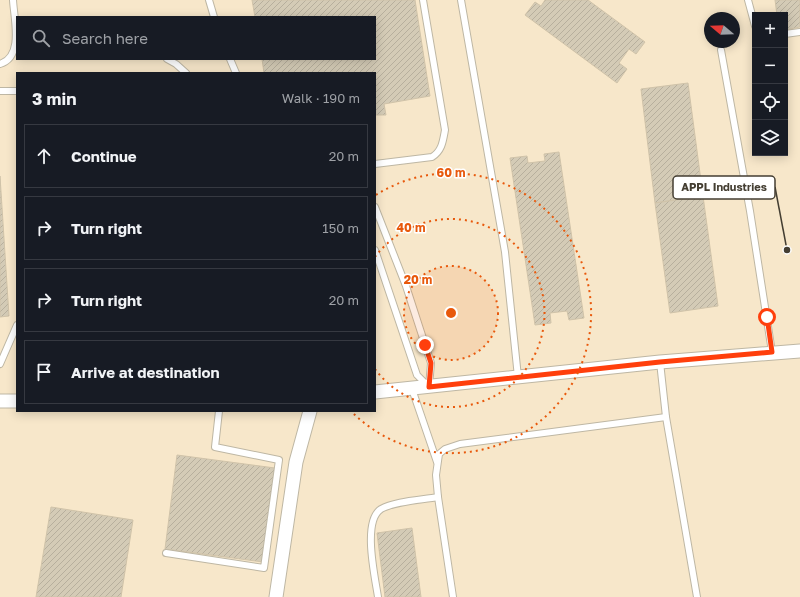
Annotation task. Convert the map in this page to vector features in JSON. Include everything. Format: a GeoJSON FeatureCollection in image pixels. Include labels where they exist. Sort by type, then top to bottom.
{"type":"FeatureCollection","features":[{"type":"Feature","properties":{"kind":"street"},"geometry":{"type":"LineString","coordinates":[[376,392],[660,362],[800,351]]}},
{"type":"Feature","properties":{"kind":"street"},"geometry":{"type":"LineString","coordinates":[[0,401],[16,401]]}},
{"type":"Feature","properties":{"kind":"street"},"geometry":{"type":"LineString","coordinates":[[276,597],[296,462],[310,412]]}},
{"type":"Feature","properties":{"kind":"lane"},"geometry":{"type":"LineString","coordinates":[[0,64],[6,62],[14,52],[16,42],[13,0]]}},
{"type":"Feature","properties":{"kind":"lane"},"geometry":{"type":"LineString","coordinates":[[209,0],[214,16]]}},
{"type":"Feature","properties":{"kind":"lane"},"geometry":{"type":"LineString","coordinates":[[376,164],[432,157],[438,154],[442,145],[445,130],[423,0]]}},
{"type":"Feature","properties":{"kind":"lane"},"geometry":{"type":"LineString","coordinates":[[461,0],[505,252],[518,377]]}},
{"type":"Feature","properties":{"kind":"lane"},"geometry":{"type":"LineString","coordinates":[[748,0],[752,15]]}},
{"type":"Feature","properties":{"kind":"lane"},"geometry":{"type":"LineString","coordinates":[[788,34],[800,32]]}},
{"type":"Feature","properties":{"kind":"lane"},"geometry":{"type":"LineString","coordinates":[[721,50],[750,211],[772,352]]}},
{"type":"Feature","properties":{"kind":"lane"},"geometry":{"type":"LineString","coordinates":[[169,60],[185,72]]}},
{"type":"Feature","properties":{"kind":"lane"},"geometry":{"type":"LineString","coordinates":[[230,60],[236,72]]}},
{"type":"Feature","properties":{"kind":"lane"},"geometry":{"type":"LineString","coordinates":[[0,91],[16,91]]}},
{"type":"Feature","properties":{"kind":"lane"},"geometry":{"type":"LineString","coordinates":[[376,210],[406,286],[431,363],[429,387]]}},
{"type":"Feature","properties":{"kind":"lane"},"geometry":{"type":"LineString","coordinates":[[376,253],[417,375],[429,387]]}},
{"type":"Feature","properties":{"kind":"lane"},"geometry":{"type":"LineString","coordinates":[[0,364],[16,327]]}},
{"type":"Feature","properties":{"kind":"lane"},"geometry":{"type":"LineString","coordinates":[[660,362],[666,417],[696,597]]}},
{"type":"Feature","properties":{"kind":"lane"},"geometry":{"type":"LineString","coordinates":[[412,389],[437,462]]}},
{"type":"Feature","properties":{"kind":"lane"},"geometry":{"type":"LineString","coordinates":[[166,553],[264,568],[279,460],[215,447],[218,412]]}},
{"type":"Feature","properties":{"kind":"lane"},"geometry":{"type":"LineString","coordinates":[[453,597],[438,497],[437,462],[439,454],[445,449],[460,444],[666,417]]}},
{"type":"Feature","properties":{"kind":"lane"},"geometry":{"type":"LineString","coordinates":[[378,597],[372,548],[371,525],[374,515],[380,510],[389,506],[438,497]]}},
{"type":"Feature","properties":{"kind":"shaded area"},"geometry":{"type":"Polygon","coordinates":[[[0,0],[800,0],[800,597],[0,597],[0,0]]]}},
{"type":"Feature","properties":{"kind":"building"},"geometry":{"type":"Polygon","coordinates":[[[252,0],[415,0],[430,96],[384,104],[386,115],[376,115],[376,72],[264,72],[262,60],[376,60],[376,16],[255,16],[252,0]]]}},
{"type":"Feature","properties":{"kind":"building"},"geometry":{"type":"Polygon","coordinates":[[[545,0],[588,0],[645,42],[636,54],[629,49],[619,63],[627,69],[617,83],[525,15],[535,2],[541,6],[545,0]]]}},
{"type":"Feature","properties":{"kind":"building"},"geometry":{"type":"Polygon","coordinates":[[[775,0],[800,0],[800,27],[788,29],[788,12],[777,12],[775,0]]]}},
{"type":"Feature","properties":{"kind":"building"},"geometry":{"type":"Polygon","coordinates":[[[688,83],[703,196],[655,203],[641,89],[688,83]]]}},
{"type":"Feature","properties":{"kind":"building"},"geometry":{"type":"Polygon","coordinates":[[[559,152],[584,318],[569,320],[567,311],[550,313],[551,323],[535,325],[510,158],[527,156],[528,163],[545,161],[544,154],[559,152]]]}},
{"type":"Feature","properties":{"kind":"building"},"geometry":{"type":"Polygon","coordinates":[[[0,176],[9,316],[0,317],[0,176]]]}},
{"type":"Feature","properties":{"kind":"building"},"geometry":{"type":"Polygon","coordinates":[[[703,196],[718,306],[670,313],[655,203],[703,196]]]}},
{"type":"Feature","properties":{"kind":"building"},"geometry":{"type":"Polygon","coordinates":[[[177,455],[275,468],[263,562],[165,549],[177,455]]]}},
{"type":"Feature","properties":{"kind":"building"},"geometry":{"type":"Polygon","coordinates":[[[51,507],[133,520],[121,597],[36,597],[51,507]]]}},
{"type":"Feature","properties":{"kind":"building"},"geometry":{"type":"Polygon","coordinates":[[[412,528],[421,597],[385,597],[377,533],[412,528]]]}},
{"type":"Feature","properties":{"kind":"place","name":"APPL Industries"},"geometry":{"type":"Point","coordinates":[787,250]}},
{"type":"Feature","properties":{"kind":"route"},"geometry":{"type":"LineString","coordinates":[[425,345],[431,363],[429,387],[660,362],[772,352],[767,317]]}}]}
